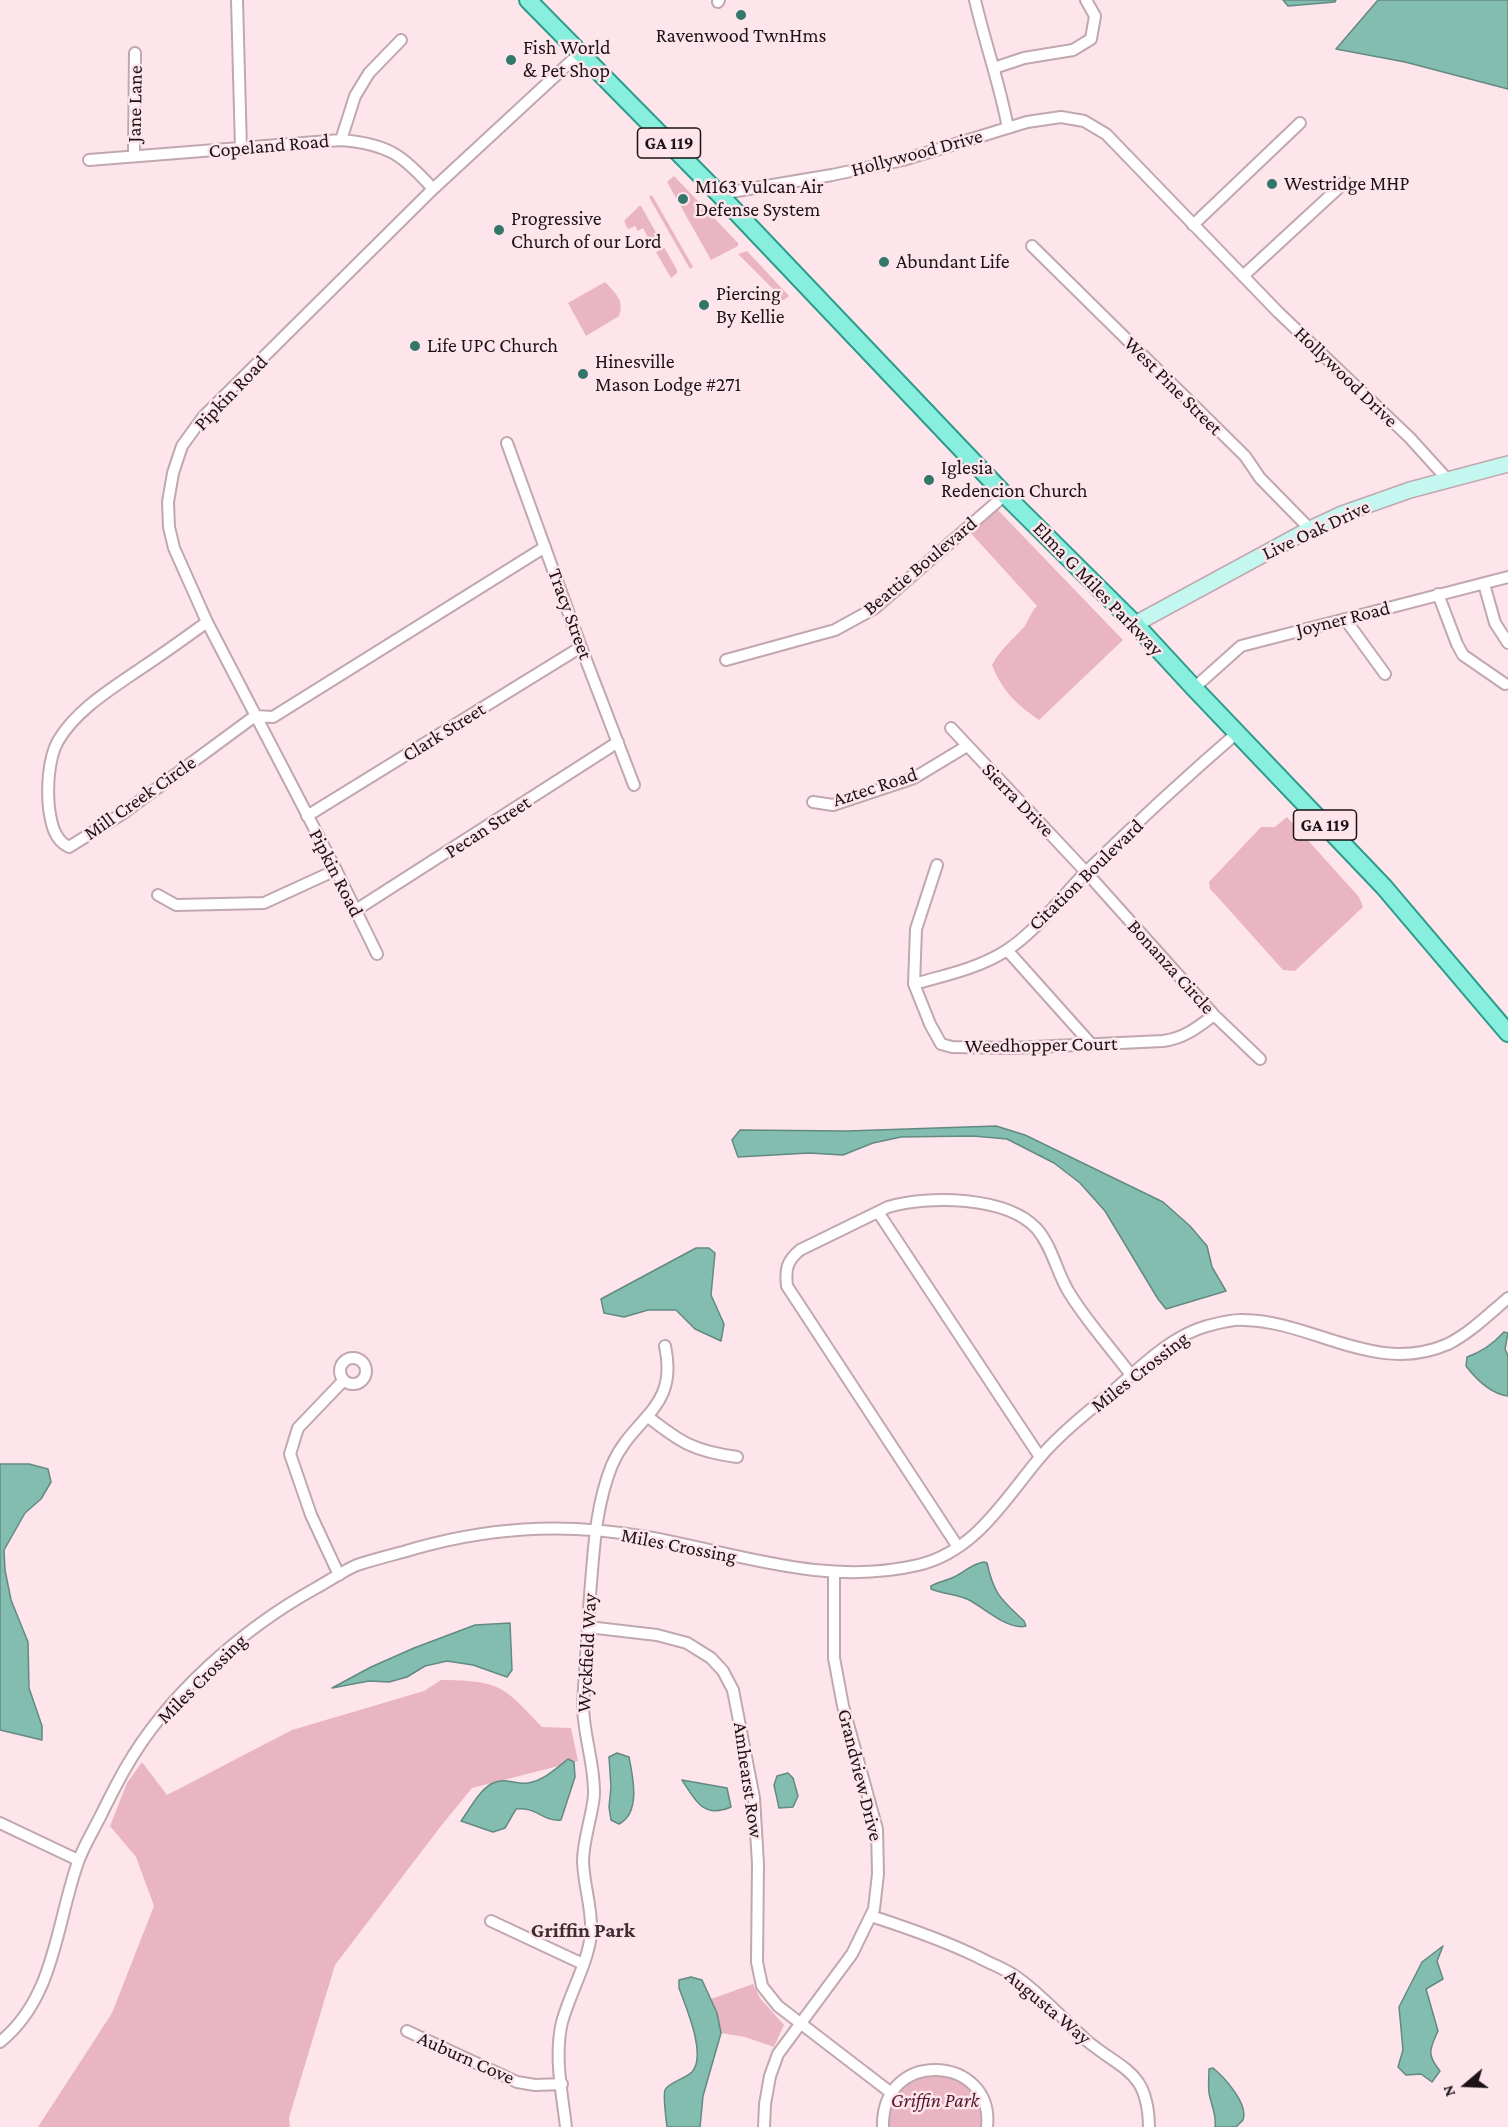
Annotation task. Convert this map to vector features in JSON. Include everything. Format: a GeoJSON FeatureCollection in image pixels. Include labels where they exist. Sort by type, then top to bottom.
{"type":"FeatureCollection","features":[{"type":"Feature","properties":{"kind":"main road","name":"Elma G Miles Parkway"},"geometry":{"type":"LineString","coordinates":[[528,0],[719,194],[1005,495],[1135,624],[1238,732],[1384,887],[1508,1033]]}},
{"type":"Feature","properties":{"kind":"street"},"geometry":{"type":"LineString","coordinates":[[237,0],[241,149]]}},
{"type":"Feature","properties":{"kind":"street","name":"Hollywood Drive"},"geometry":{"type":"LineString","coordinates":[[975,0],[1001,92],[1008,128]]}},
{"type":"Feature","properties":{"kind":"street"},"geometry":{"type":"LineString","coordinates":[[994,68],[1024,58],[1073,50],[1091,39],[1095,16],[1086,0]]}},
{"type":"Feature","properties":{"kind":"street"},"geometry":{"type":"LineString","coordinates":[[341,140],[355,96],[369,73],[401,40]]}},
{"type":"Feature","properties":{"kind":"street","name":"Jane Lane"},"geometry":{"type":"LineString","coordinates":[[134,156],[135,53]]}},
{"type":"Feature","properties":{"kind":"street","name":"Pipkin Road"},"geometry":{"type":"LineString","coordinates":[[377,954],[207,622],[174,548],[169,527],[168,502],[173,473],[182,446],[203,417],[433,189],[580,53]]}},
{"type":"Feature","properties":{"kind":"street","name":"Hollywood Drive"},"geometry":{"type":"LineString","coordinates":[[719,194],[832,175],[903,160],[1027,122],[1061,117],[1084,121],[1106,134],[1243,276],[1410,438],[1448,480]]}},
{"type":"Feature","properties":{"kind":"street"},"geometry":{"type":"LineString","coordinates":[[1193,225],[1300,123]]}},
{"type":"Feature","properties":{"kind":"street","name":"Copeland Road"},"geometry":{"type":"LineString","coordinates":[[89,160],[341,140],[369,142],[410,164],[433,189]]}},
{"type":"Feature","properties":{"kind":"street"},"geometry":{"type":"LineString","coordinates":[[1243,276],[1345,182]]}},
{"type":"Feature","properties":{"kind":"street","name":"West Pine Street"},"geometry":{"type":"LineString","coordinates":[[1032,246],[1245,456],[1260,478],[1310,529]]}},
{"type":"Feature","properties":{"kind":"street","name":"Tracy Street"},"geometry":{"type":"LineString","coordinates":[[507,443],[634,785]]}},
{"type":"Feature","properties":{"kind":"street","name":"Live Oak Drive"},"geometry":{"type":"LineString","coordinates":[[1135,624],[1310,529],[1358,508],[1508,464]]}},
{"type":"Feature","properties":{"kind":"street","name":"Beattie Boulevard"},"geometry":{"type":"LineString","coordinates":[[726,660],[835,630],[875,608],[1005,495]]}},
{"type":"Feature","properties":{"kind":"street"},"geometry":{"type":"LineString","coordinates":[[255,716],[273,717],[545,547]]}},
{"type":"Feature","properties":{"kind":"street","name":"Joyner Road"},"geometry":{"type":"LineString","coordinates":[[1194,688],[1241,646],[1437,594],[1508,578]]}},
{"type":"Feature","properties":{"kind":"street"},"geometry":{"type":"LineString","coordinates":[[1484,584],[1495,623],[1508,643]]}},
{"type":"Feature","properties":{"kind":"street"},"geometry":{"type":"LineString","coordinates":[[1437,594],[1463,655],[1505,684]]}},
{"type":"Feature","properties":{"kind":"street"},"geometry":{"type":"LineString","coordinates":[[1345,619],[1385,674]]}},
{"type":"Feature","properties":{"kind":"street","name":"Mill Creek Circle"},"geometry":{"type":"LineString","coordinates":[[207,622],[94,702],[58,742],[49,781],[48,800],[51,823],[56,836],[69,847],[105,826],[255,716]]}},
{"type":"Feature","properties":{"kind":"street","name":"Clark Street"},"geometry":{"type":"LineString","coordinates":[[307,816],[581,647]]}},
{"type":"Feature","properties":{"kind":"street","name":"Sierra Drive"},"geometry":{"type":"LineString","coordinates":[[951,728],[1086,872]]}},
{"type":"Feature","properties":{"kind":"street","name":"Citation Boulevard"},"geometry":{"type":"LineString","coordinates":[[914,984],[983,964],[1007,950],[1036,924],[1086,872],[1238,732]]}},
{"type":"Feature","properties":{"kind":"street","name":"Pecan Street"},"geometry":{"type":"LineString","coordinates":[[356,910],[618,742]]}},
{"type":"Feature","properties":{"kind":"street","name":"Aztec Road"},"geometry":{"type":"LineString","coordinates":[[813,802],[833,805],[914,778],[967,746]]}},
{"type":"Feature","properties":{"kind":"street","name":"Weedhopper Court"},"geometry":{"type":"LineString","coordinates":[[937,866],[916,929],[914,984],[930,1024],[941,1044],[952,1047],[1012,1047],[1176,1039],[1189,1034],[1214,1016]]}},
{"type":"Feature","properties":{"kind":"street"},"geometry":{"type":"LineString","coordinates":[[158,895],[176,904],[264,903],[336,870]]}},
{"type":"Feature","properties":{"kind":"street","name":"Bonanza Circle"},"geometry":{"type":"LineString","coordinates":[[1086,872],[1214,1016],[1260,1059]]}},
{"type":"Feature","properties":{"kind":"street"},"geometry":{"type":"LineString","coordinates":[[1007,950],[1091,1044]]}},
{"type":"Feature","properties":{"kind":"street"},"geometry":{"type":"LineString","coordinates":[[958,1547],[788,1286],[785,1271],[790,1258],[800,1250],[899,1204],[947,1201],[980,1203],[998,1207],[1019,1215],[1036,1228],[1047,1243],[1066,1288],[1075,1303],[1131,1375]]}},
{"type":"Feature","properties":{"kind":"street"},"geometry":{"type":"LineString","coordinates":[[878,1212],[1040,1457]]}},
{"type":"Feature","properties":{"kind":"street","name":"Miles Crossing"},"geometry":{"type":"LineString","coordinates":[[0,2042],[24,2018],[42,1984],[56,1948],[78,1860],[126,1766],[162,1715],[227,1648],[281,1607],[356,1566],[400,1552],[481,1533],[530,1529],[595,1530],[646,1537],[754,1562],[834,1572],[878,1571],[915,1566],[934,1561],[981,1531],[1057,1439],[1131,1375],[1175,1340],[1192,1331],[1240,1319],[1274,1324],[1378,1352],[1404,1353],[1431,1349],[1448,1343],[1464,1334],[1508,1298]]}},
{"type":"Feature","properties":{"kind":"street","name":"Wyckfield Way"},"geometry":{"type":"LineString","coordinates":[[566,2127],[559,2049],[562,2023],[591,1936],[584,1846],[594,1797],[593,1770],[583,1722],[595,1530],[601,1497],[613,1463],[659,1402],[666,1385],[669,1364],[665,1346]]}},
{"type":"Feature","properties":{"kind":"street"},"geometry":{"type":"LineString","coordinates":[[339,1575],[310,1515],[290,1454],[298,1428],[344,1380]]}},
{"type":"Feature","properties":{"kind":"street"},"geometry":{"type":"LineString","coordinates":[[647,1416],[677,1440],[699,1450],[737,1457]]}},
{"type":"Feature","properties":{"kind":"street","name":"Grandview Drive"},"geometry":{"type":"LineString","coordinates":[[764,2127],[770,2076],[778,2054],[852,1954],[871,1916],[878,1874],[877,1829],[838,1682],[834,1658],[834,1572]]}},
{"type":"Feature","properties":{"kind":"street","name":"Amhearst Row"},"geometry":{"type":"LineString","coordinates":[[588,1627],[657,1635],[687,1643],[711,1658],[723,1671],[733,1690],[754,1798],[758,1864],[757,1962],[759,1975],[773,2002],[890,2092]]}},
{"type":"Feature","properties":{"kind":"street"},"geometry":{"type":"LineString","coordinates":[[0,1823],[78,1860]]}},
{"type":"Feature","properties":{"kind":"street","name":"Augusta Way"},"geometry":{"type":"LineString","coordinates":[[871,1916],[941,1939],[1000,1967],[1017,1978],[1091,2043],[1134,2077],[1144,2091],[1149,2106],[1149,2127]]}},
{"type":"Feature","properties":{"kind":"street"},"geometry":{"type":"LineString","coordinates":[[491,1921],[583,1964]]}},
{"type":"Feature","properties":{"kind":"street","name":"Auburn Cove"},"geometry":{"type":"LineString","coordinates":[[407,2031],[517,2082],[535,2085],[562,2084]]}},
{"type":"Feature","properties":{"kind":"street"},"geometry":{"type":"LineString","coordinates":[[883,2127],[884,2108],[890,2092],[908,2077],[922,2071],[937,2069],[952,2072],[968,2082],[981,2097],[985,2107],[987,2127]]}},
{"type":"Feature","properties":{"kind":"green space"},"geometry":{"type":"Polygon","coordinates":[[[674,176],[738,243],[738,246],[711,260],[667,182],[674,176]]]}},
{"type":"Feature","properties":{"kind":"green space"},"geometry":{"type":"Polygon","coordinates":[[[652,195],[693,267],[690,269],[649,197],[652,195]]]}},
{"type":"Feature","properties":{"kind":"green space"},"geometry":{"type":"Polygon","coordinates":[[[639,206],[659,238],[651,243],[643,228],[638,231],[635,226],[628,229],[624,221],[639,206]]]}},
{"type":"Feature","properties":{"kind":"green space"},"geometry":{"type":"Polygon","coordinates":[[[664,247],[677,270],[671,278],[656,252],[664,247]]]}},
{"type":"Feature","properties":{"kind":"green space"},"geometry":{"type":"Polygon","coordinates":[[[747,251],[789,296],[778,302],[770,298],[776,292],[738,254],[747,251]]]}},
{"type":"Feature","properties":{"kind":"green space"},"geometry":{"type":"Polygon","coordinates":[[[605,282],[620,301],[619,316],[586,336],[568,303],[605,282]]]}},
{"type":"Feature","properties":{"kind":"green space"},"geometry":{"type":"Polygon","coordinates":[[[996,508],[1123,640],[1039,720],[1011,696],[992,665],[1024,627],[1037,606],[968,530],[996,508]]]}},
{"type":"Feature","properties":{"kind":"green space"},"geometry":{"type":"Polygon","coordinates":[[[1287,817],[1359,897],[1363,907],[1295,971],[1283,970],[1210,889],[1209,882],[1261,827],[1275,827],[1287,817]]]}},
{"type":"Feature","properties":{"kind":"green space"},"geometry":{"type":"Polygon","coordinates":[[[441,1680],[471,1681],[494,1686],[512,1697],[542,1727],[571,1728],[578,1761],[472,1788],[441,1826],[335,1965],[289,2118],[290,2127],[38,2127],[112,2013],[154,1906],[136,1857],[110,1826],[127,1783],[142,1762],[167,1795],[292,1730],[424,1691],[441,1680]]]}},
{"type":"Feature","properties":{"kind":"green space"},"geometry":{"type":"Polygon","coordinates":[[[753,1984],[760,1998],[784,2025],[774,2047],[745,2037],[721,2033],[711,1999],[753,1984]]]}},
{"type":"Feature","properties":{"kind":"green space","name":"Griffin Park"},"geometry":{"type":"Polygon","coordinates":[[[939,2074],[959,2081],[972,2092],[979,2107],[982,2127],[887,2127],[891,2105],[901,2090],[918,2080],[939,2074]]]}},
{"type":"Feature","properties":{"kind":"shaded area"},"geometry":{"type":"Polygon","coordinates":[[[1283,0],[1336,0],[1335,2],[1288,6],[1283,0]]]}},
{"type":"Feature","properties":{"kind":"shaded area"},"geometry":{"type":"Polygon","coordinates":[[[1378,0],[1508,0],[1508,89],[1405,62],[1336,49],[1378,0]]]}},
{"type":"Feature","properties":{"kind":"shaded area"},"geometry":{"type":"Polygon","coordinates":[[[996,1126],[1025,1135],[1163,1202],[1190,1226],[1207,1246],[1212,1267],[1226,1291],[1166,1309],[1105,1211],[1080,1183],[1054,1163],[1007,1139],[973,1136],[901,1137],[873,1143],[843,1155],[809,1153],[738,1157],[732,1140],[740,1130],[847,1131],[996,1126]]]}},
{"type":"Feature","properties":{"kind":"shaded area"},"geometry":{"type":"Polygon","coordinates":[[[696,1248],[709,1248],[715,1253],[711,1295],[724,1324],[721,1341],[695,1329],[676,1310],[648,1310],[624,1317],[604,1313],[601,1299],[696,1248]]]}},
{"type":"Feature","properties":{"kind":"shaded area"},"geometry":{"type":"Polygon","coordinates":[[[1504,1332],[1508,1333],[1505,1349],[1508,1356],[1508,1396],[1490,1389],[1479,1381],[1466,1366],[1467,1357],[1487,1347],[1504,1332]]]}},
{"type":"Feature","properties":{"kind":"shaded area"},"geometry":{"type":"Polygon","coordinates":[[[0,1464],[29,1464],[48,1469],[51,1482],[41,1499],[25,1513],[4,1550],[11,1600],[28,1642],[29,1688],[42,1726],[42,1740],[0,1730],[0,1464]]]}},
{"type":"Feature","properties":{"kind":"shaded area"},"geometry":{"type":"Polygon","coordinates":[[[984,1562],[987,1563],[996,1590],[1026,1626],[1019,1627],[1004,1622],[967,1599],[931,1589],[931,1586],[984,1562]]]}},
{"type":"Feature","properties":{"kind":"shaded area"},"geometry":{"type":"Polygon","coordinates":[[[510,1623],[512,1670],[507,1677],[473,1665],[447,1661],[425,1666],[407,1677],[389,1682],[369,1681],[332,1688],[414,1648],[475,1625],[510,1623]]]}},
{"type":"Feature","properties":{"kind":"shaded area"},"geometry":{"type":"Polygon","coordinates":[[[617,1753],[629,1757],[634,1794],[630,1812],[619,1824],[611,1820],[609,1807],[611,1787],[609,1757],[617,1753]]]}},
{"type":"Feature","properties":{"kind":"shaded area"},"geometry":{"type":"Polygon","coordinates":[[[568,1759],[574,1762],[575,1777],[561,1820],[549,1819],[529,1810],[516,1809],[505,1828],[493,1832],[461,1821],[478,1796],[491,1784],[500,1781],[534,1782],[550,1774],[568,1759]]]}},
{"type":"Feature","properties":{"kind":"shaded area"},"geometry":{"type":"Polygon","coordinates":[[[788,1773],[793,1778],[798,1796],[793,1807],[779,1808],[774,1785],[777,1776],[788,1773]]]}},
{"type":"Feature","properties":{"kind":"shaded area"},"geometry":{"type":"Polygon","coordinates":[[[682,1780],[727,1788],[731,1807],[713,1811],[701,1806],[682,1780]]]}},
{"type":"Feature","properties":{"kind":"shaded area"},"geometry":{"type":"Polygon","coordinates":[[[1443,1946],[1437,1961],[1443,1979],[1426,1989],[1438,2031],[1433,2042],[1431,2056],[1440,2071],[1432,2082],[1421,2074],[1406,2075],[1398,2067],[1403,2050],[1399,2007],[1422,1962],[1443,1946]]]}},
{"type":"Feature","properties":{"kind":"shaded area"},"geometry":{"type":"Polygon","coordinates":[[[691,1977],[702,1980],[717,2013],[721,2033],[703,2096],[700,2127],[667,2127],[665,2090],[692,2072],[696,2064],[694,2031],[679,1988],[679,1980],[691,1977]]]}},
{"type":"Feature","properties":{"kind":"shaded area"},"geometry":{"type":"Polygon","coordinates":[[[1213,2068],[1229,2084],[1242,2106],[1243,2120],[1236,2127],[1215,2127],[1209,2087],[1209,2069],[1213,2068]]]}},
{"type":"Feature","properties":{"kind":"place","name":"Ravenwood TwnHms"},"geometry":{"type":"Point","coordinates":[741,15]}},
{"type":"Feature","properties":{"kind":"place","name":"Fish World & Pet Shop"},"geometry":{"type":"Point","coordinates":[511,60]}},
{"type":"Feature","properties":{"kind":"place","name":"Westridge MHP"},"geometry":{"type":"Point","coordinates":[1272,184]}},
{"type":"Feature","properties":{"kind":"place","name":"M163 Vulcan Air Defense System"},"geometry":{"type":"Point","coordinates":[683,199]}},
{"type":"Feature","properties":{"kind":"place","name":"Progressive Church of our Lord"},"geometry":{"type":"Point","coordinates":[499,230]}},
{"type":"Feature","properties":{"kind":"place","name":"Abundant Life"},"geometry":{"type":"Point","coordinates":[884,262]}},
{"type":"Feature","properties":{"kind":"place","name":"Piercing By Kellie"},"geometry":{"type":"Point","coordinates":[704,305]}},
{"type":"Feature","properties":{"kind":"place","name":"Life UPC Church"},"geometry":{"type":"Point","coordinates":[415,346]}},
{"type":"Feature","properties":{"kind":"place","name":"Hinesville Mason Lodge #271"},"geometry":{"type":"Point","coordinates":[583,374]}},
{"type":"Feature","properties":{"kind":"place","name":"Iglesia Redencion Church"},"geometry":{"type":"Point","coordinates":[929,480]}},
{"type":"Feature","properties":{"kind":"district","name":"Griffin Park"},"geometry":{"type":"Point","coordinates":[583,1931]}}]}
